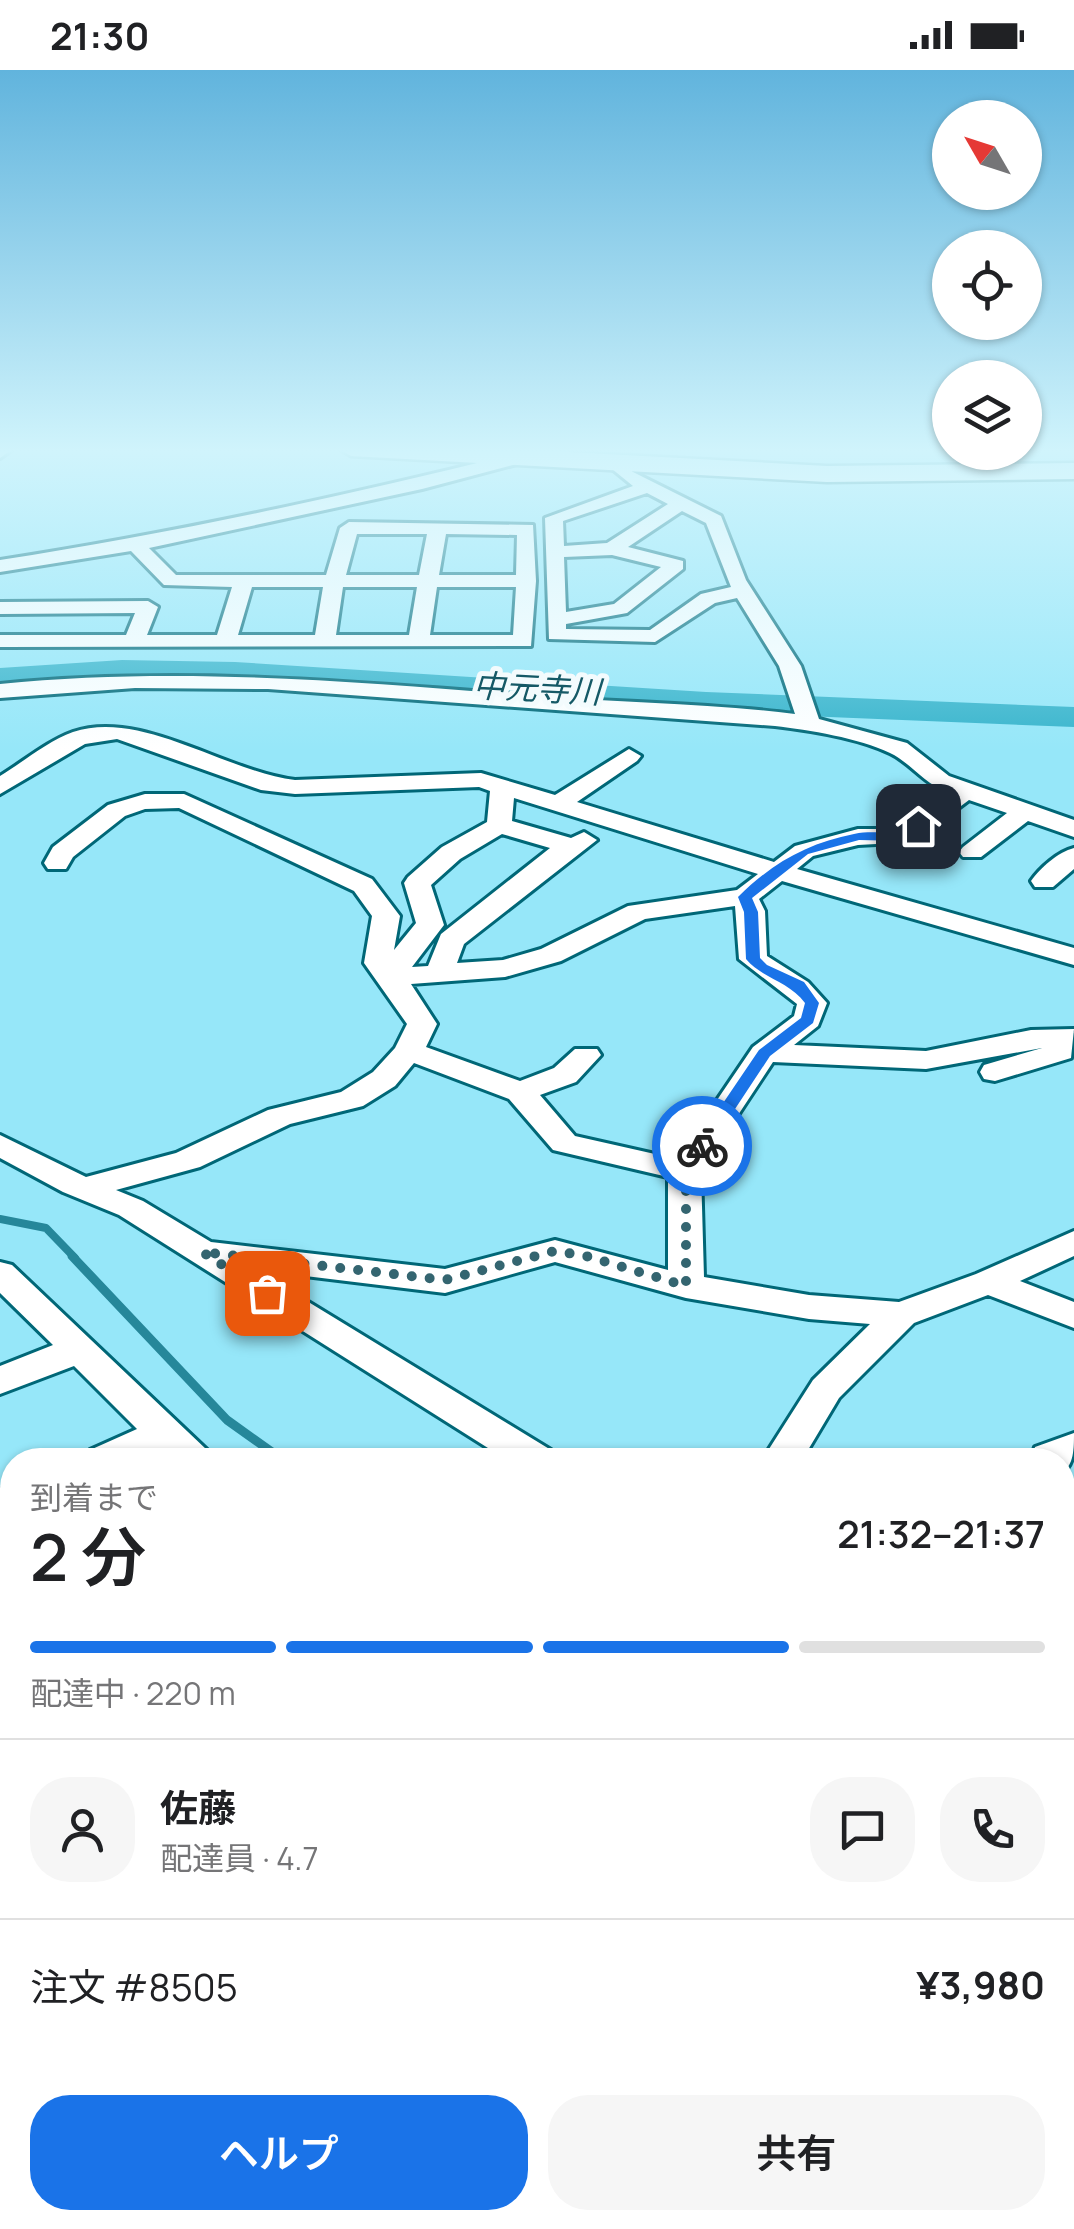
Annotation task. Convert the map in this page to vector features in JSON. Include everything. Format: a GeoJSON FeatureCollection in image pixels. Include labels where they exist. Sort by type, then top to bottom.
{"type":"FeatureCollection","features":[{"type":"Feature","properties":{"kind":"street"},"geometry":{"type":"LineString","coordinates":[[0,592],[2,587],[55,566],[124,549]]}},
{"type":"Feature","properties":{"kind":"street"},"geometry":{"type":"LineString","coordinates":[[138,549],[163,573]]}},
{"type":"Feature","properties":{"kind":"street"},"geometry":{"type":"LineString","coordinates":[[324,641],[343,549]]}},
{"type":"Feature","properties":{"kind":"street"},"geometry":{"type":"LineString","coordinates":[[418,641],[433,549]]}},
{"type":"Feature","properties":{"kind":"street"},"geometry":{"type":"LineString","coordinates":[[0,641],[523,641],[526,551],[555,557],[590,550],[636,554],[676,565],[654,636],[556,635],[556,622],[555,557],[555,549]]}},
{"type":"Feature","properties":{"kind":"street"},"geometry":{"type":"LineString","coordinates":[[636,554],[645,549]]}},
{"type":"Feature","properties":{"kind":"street"},"geometry":{"type":"LineString","coordinates":[[726,549],[743,591],[790,666],[808,719]]}},
{"type":"Feature","properties":{"kind":"street"},"geometry":{"type":"LineString","coordinates":[[0,566],[55,566],[244,581],[526,581]]}},
{"type":"Feature","properties":{"kind":"street"},"geometry":{"type":"LineString","coordinates":[[25,642],[44,608],[55,566]]}},
{"type":"Feature","properties":{"kind":"street"},"geometry":{"type":"LineString","coordinates":[[134,640],[163,573]]}},
{"type":"Feature","properties":{"kind":"street"},"geometry":{"type":"LineString","coordinates":[[74,642],[107,581]]}},
{"type":"Feature","properties":{"kind":"street"},"geometry":{"type":"LineString","coordinates":[[226,640],[244,581]]}},
{"type":"Feature","properties":{"kind":"street"},"geometry":{"type":"LineString","coordinates":[[524,624],[743,591]]}},
{"type":"Feature","properties":{"kind":"street"},"geometry":{"type":"LineString","coordinates":[[0,608],[148,607]]}},
{"type":"Feature","properties":{"kind":"street"},"geometry":{"type":"LineString","coordinates":[[0,691],[98,682],[268,680],[612,709],[808,719],[899,748],[940,781],[1074,829]]}},
{"type":"Feature","properties":{"kind":"street"},"geometry":{"type":"LineString","coordinates":[[0,787],[78,738],[119,732],[261,783],[295,787],[481,780],[912,913],[1074,957]]}},
{"type":"Feature","properties":{"kind":"street"},"geometry":{"type":"LineString","coordinates":[[560,802],[629,756]]}},
{"type":"Feature","properties":{"kind":"street"},"geometry":{"type":"LineString","coordinates":[[499,825],[503,785]]}},
{"type":"Feature","properties":{"kind":"street"},"geometry":{"type":"LineString","coordinates":[[392,977],[505,968],[551,955],[638,912],[745,897],[804,852],[834,841],[904,837],[965,791]]}},
{"type":"Feature","properties":{"kind":"street"},"geometry":{"type":"LineString","coordinates":[[57,863],[62,853],[123,804],[155,798],[184,801],[364,885],[386,916],[378,964],[392,977],[422,1024],[408,1051],[384,1079],[352,1099],[279,1117],[188,1160],[84,1188]]}},
{"type":"Feature","properties":{"kind":"street"},"geometry":{"type":"LineString","coordinates":[[972,852],[1024,812]]}},
{"type":"Feature","properties":{"kind":"street"},"geometry":{"type":"LineString","coordinates":[[392,977],[415,940],[430,925],[417,883],[451,853],[499,825],[576,847],[610,818]]}},
{"type":"Feature","properties":{"kind":"street"},"geometry":{"type":"LineString","coordinates":[[439,974],[450,940],[570,845]]}},
{"type":"Feature","properties":{"kind":"street"},"geometry":{"type":"LineString","coordinates":[[1044,880],[1074,856]]}},
{"type":"Feature","properties":{"kind":"street"},"geometry":{"type":"LineString","coordinates":[[686,1286],[686,1170],[764,1053],[808,1020],[812,1003],[799,985],[762,968],[753,959],[751,912],[745,897]]}},
{"type":"Feature","properties":{"kind":"street"},"geometry":{"type":"LineString","coordinates":[[764,1053],[926,1060],[1031,1039],[1074,1038]]}},
{"type":"Feature","properties":{"kind":"street"},"geometry":{"type":"LineString","coordinates":[[995,1072],[1074,1048]]}},
{"type":"Feature","properties":{"kind":"street"},"geometry":{"type":"LineString","coordinates":[[408,1051],[520,1092],[564,1143],[686,1170]]}},
{"type":"Feature","properties":{"kind":"street"},"geometry":{"type":"LineString","coordinates":[[520,1092],[565,1075],[586,1055]]}},
{"type":"Feature","properties":{"kind":"street"},"geometry":{"type":"LineString","coordinates":[[0,1145],[132,1208],[518,1448]]}},
{"type":"Feature","properties":{"kind":"street"},"geometry":{"type":"LineString","coordinates":[[202,1252],[445,1280],[555,1251],[586,1256],[686,1286],[809,1308],[901,1314],[988,1282],[1074,1242]]}},
{"type":"Feature","properties":{"kind":"street"},"geometry":{"type":"LineString","coordinates":[[0,1273],[180,1448]]}},
{"type":"Feature","properties":{"kind":"street"},"geometry":{"type":"LineString","coordinates":[[988,1282],[1074,1316]]}},
{"type":"Feature","properties":{"kind":"street"},"geometry":{"type":"LineString","coordinates":[[789,1448],[826,1389],[901,1314]]}},
{"type":"Feature","properties":{"kind":"street"},"geometry":{"type":"LineString","coordinates":[[0,1381],[79,1348]]}},
{"type":"Feature","properties":{"kind":"street"},"geometry":{"type":"LineString","coordinates":[[131,1448],[164,1433]]}},
{"type":"Feature","properties":{"kind":"waterway","name":"中元寺川"},"geometry":{"type":"LineString","coordinates":[[0,678],[122,670],[235,672],[706,702],[1074,717]]}},
{"type":"Feature","properties":{"kind":"waterway"},"geometry":{"type":"LineString","coordinates":[[0,1219],[46,1228],[75,1258]]}},
{"type":"Feature","properties":{"kind":"waterway"},"geometry":{"type":"LineString","coordinates":[[72,1256],[227,1420],[266,1448]]}},
{"type":"Feature","properties":{"kind":"way so far"},"geometry":{"type":"LineString","coordinates":[[267,1293],[202,1252],[445,1280],[555,1251],[586,1256],[686,1286],[686,1170],[702,1146]]}},
{"type":"Feature","properties":{"kind":"route"},"geometry":{"type":"LineString","coordinates":[[702,1146],[764,1053],[808,1020],[812,1003],[799,985],[762,968],[753,959],[751,912],[745,897],[804,852],[858,836],[904,837],[918,826]]}}]}
